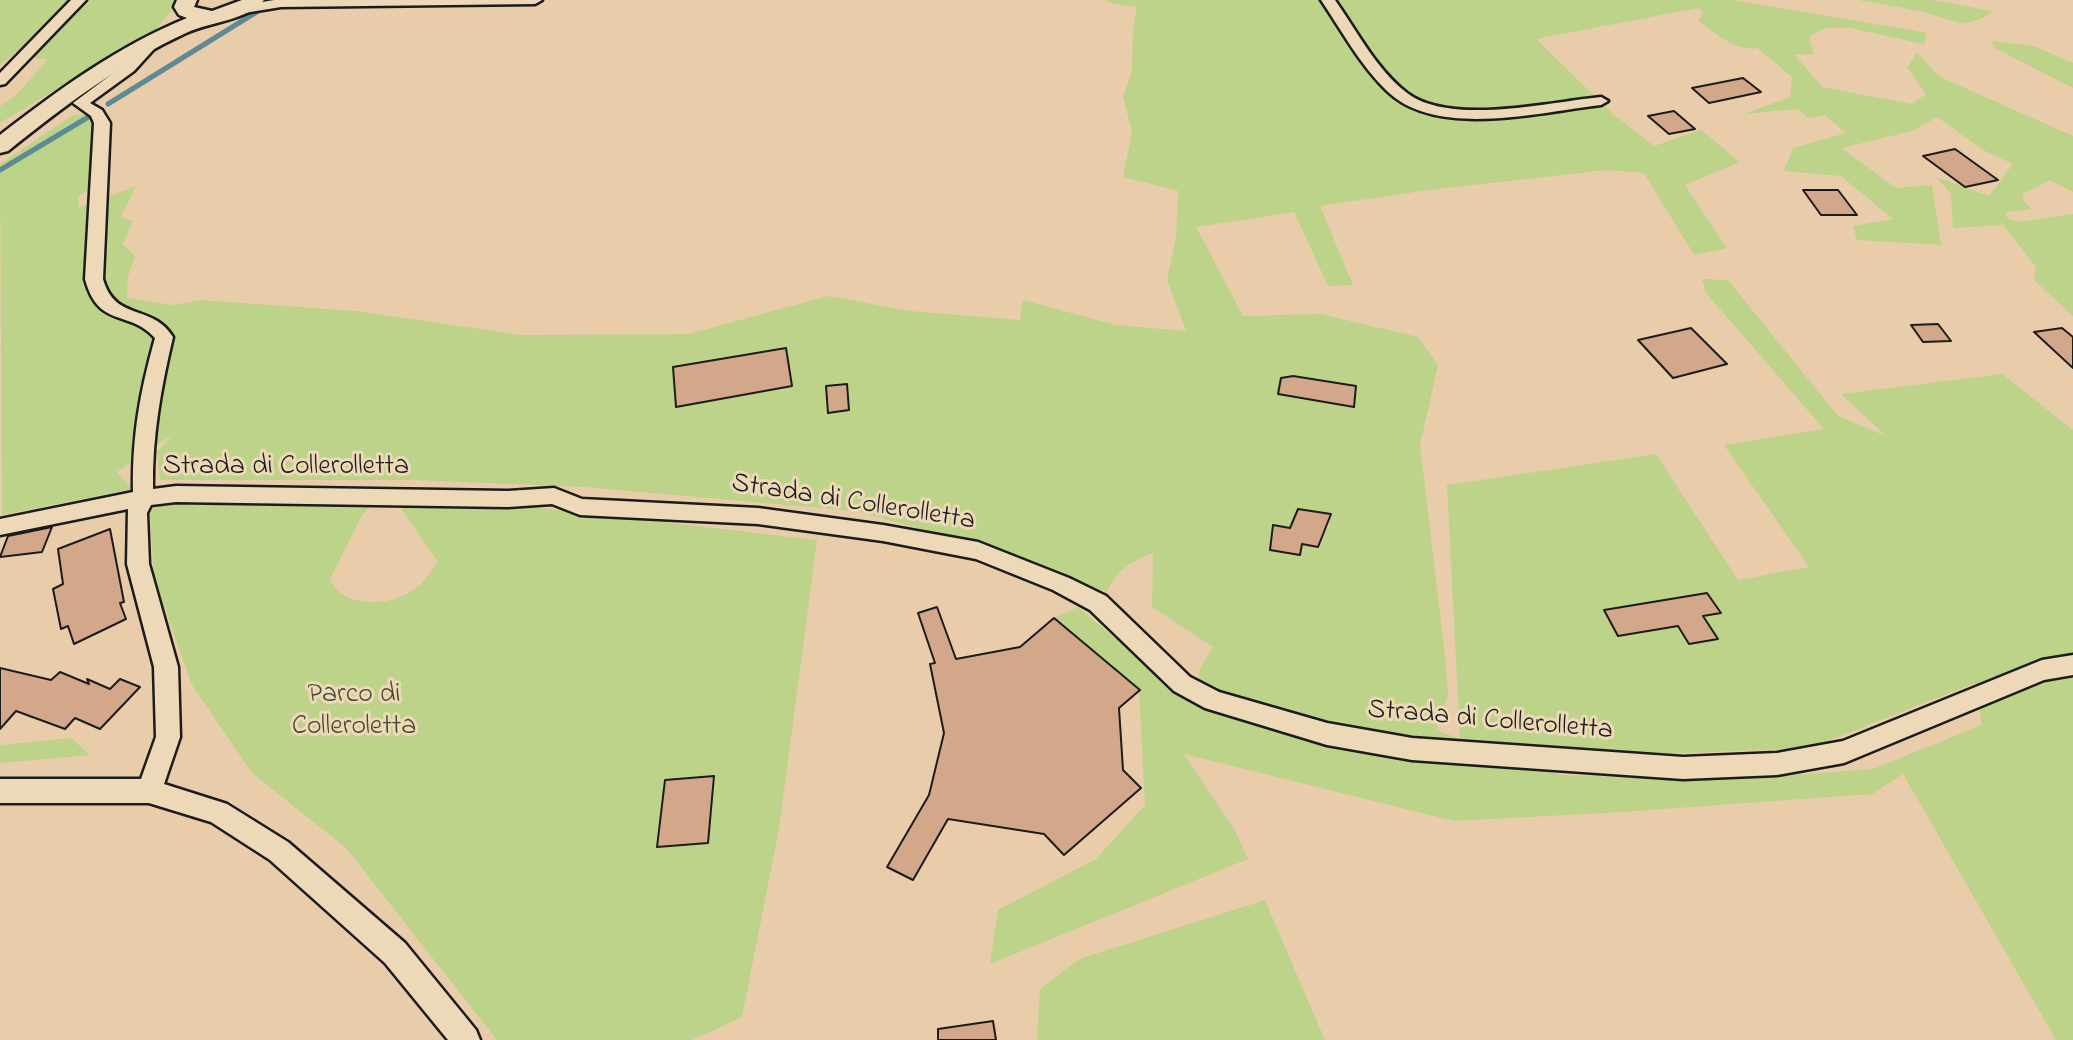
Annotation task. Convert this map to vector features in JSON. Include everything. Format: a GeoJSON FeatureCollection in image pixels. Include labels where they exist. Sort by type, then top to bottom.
{"type":"FeatureCollection","features":[{"type":"Feature","properties":{"kind":"street"},"geometry":{"type":"LineString","coordinates":[[0,80],[79,0]]}},
{"type":"Feature","properties":{"kind":"street"},"geometry":{"type":"LineString","coordinates":[[263,0],[281,3]]}},
{"type":"Feature","properties":{"kind":"street"},"geometry":{"type":"LineString","coordinates":[[0,146],[101,73],[164,34],[246,5],[347,1],[536,0]]}},
{"type":"Feature","properties":{"kind":"street"},"geometry":{"type":"LineString","coordinates":[[1328,0],[1382,74],[1404,97],[1427,111],[1458,114],[1601,101]]}},
{"type":"Feature","properties":{"kind":"street"},"geometry":{"type":"LineString","coordinates":[[164,34],[185,3],[195,15],[210,16]]}},
{"type":"Feature","properties":{"kind":"street","name":"Strada di Collerolletta"},"geometry":{"type":"LineString","coordinates":[[149,791],[168,737],[166,667],[138,564],[137,513],[143,498],[142,447],[153,376],[164,337],[155,324],[125,314],[101,299],[94,279],[102,122],[97,113],[80,103],[129,68],[164,34]]}},
{"type":"Feature","properties":{"kind":"street","name":"Strada di Collerolletta"},"geometry":{"type":"LineString","coordinates":[[0,527],[143,498],[176,494],[508,499],[554,496],[580,507],[758,516],[883,533],[978,551],[1061,584],[1098,603],[1182,684],[1213,701],[1327,734],[1412,750],[1682,768],[1777,764],[1844,752],[2042,670],[2073,664]]}},
{"type":"Feature","properties":{"kind":"street"},"geometry":{"type":"LineString","coordinates":[[0,791],[149,791],[218,812],[279,851],[395,953],[466,1040]]}},
{"type":"Feature","properties":{"kind":"green space"},"geometry":{"type":"Polygon","coordinates":[[[0,0],[68,0],[55,17],[0,66],[0,0]]]}},
{"type":"Feature","properties":{"kind":"green space"},"geometry":{"type":"Polygon","coordinates":[[[86,0],[175,0],[172,10],[156,30],[0,123],[0,106],[16,95],[48,59],[29,58],[86,0]]]}},
{"type":"Feature","properties":{"kind":"green space"},"geometry":{"type":"Polygon","coordinates":[[[1106,0],[1733,0],[1927,33],[1924,44],[1850,28],[1825,28],[1809,37],[1814,54],[1795,55],[1822,87],[1911,104],[1926,94],[1907,67],[1917,53],[1940,77],[2073,136],[2073,192],[2050,180],[2023,194],[2023,201],[2032,209],[2006,212],[2007,218],[2019,222],[2073,214],[2073,316],[2034,280],[2036,267],[2003,225],[1953,228],[1951,194],[1936,177],[1989,196],[2013,164],[1985,151],[1937,117],[1912,131],[1842,148],[1896,188],[1932,185],[1941,245],[1857,240],[1853,226],[1893,219],[1841,176],[1784,171],[1793,148],[1846,133],[1824,115],[1808,118],[1798,109],[1744,114],[1790,97],[1792,77],[1757,48],[1741,47],[1712,31],[1699,21],[1703,11],[1698,8],[1536,39],[1614,115],[1654,146],[1701,130],[1740,162],[1685,185],[1727,248],[1694,255],[1644,173],[1606,170],[1429,190],[1320,206],[1353,285],[1328,286],[1294,212],[1196,227],[1243,316],[1321,314],[1418,337],[1438,365],[1420,445],[1448,696],[1436,730],[1460,739],[1447,485],[1656,454],[1738,580],[1809,567],[1724,445],[1824,429],[1706,293],[1702,279],[1728,280],[1838,416],[1886,436],[1841,394],[2002,374],[2073,430],[2073,1040],[2056,1040],[1903,774],[1872,794],[1454,821],[1184,754],[1235,831],[1248,859],[990,964],[998,910],[1096,859],[1145,805],[1139,690],[1054,618],[1078,607],[1193,704],[1200,669],[1213,647],[1152,607],[1153,553],[1126,567],[1115,578],[1107,592],[956,539],[856,511],[584,487],[413,480],[160,480],[157,452],[173,434],[117,472],[132,489],[2,515],[0,164],[73,115],[85,114],[97,122],[91,188],[79,196],[78,208],[136,186],[121,217],[133,221],[123,244],[135,256],[128,276],[127,298],[173,305],[200,300],[356,311],[522,335],[688,334],[828,296],[910,311],[1020,320],[1023,300],[1116,325],[1186,331],[1167,280],[1176,238],[1178,191],[1123,177],[1132,132],[1123,97],[1132,70],[1137,7],[1106,0]],[[785,348],[673,367],[676,406],[792,387],[785,348]],[[1298,509],[1290,528],[1273,525],[1271,550],[1300,555],[1302,544],[1317,547],[1322,537],[1321,526],[1329,528],[1328,514],[1298,509]],[[1975,683],[1810,748],[1660,754],[1492,750],[1562,775],[1719,780],[1873,769],[1982,725],[1975,683]]]}},
{"type":"Feature","properties":{"kind":"green space"},"geometry":{"type":"Polygon","coordinates":[[[1858,0],[1931,0],[1993,11],[1983,18],[1963,24],[1920,11],[1858,0]]]}},
{"type":"Feature","properties":{"kind":"green space"},"geometry":{"type":"Polygon","coordinates":[[[1992,41],[2034,46],[2073,63],[2073,88],[1993,47],[1992,41]]]}},
{"type":"Feature","properties":{"kind":"green space","name":"Parco di Colleroletta"},"geometry":{"type":"Polygon","coordinates":[[[171,497],[373,503],[362,515],[330,579],[347,597],[372,602],[385,601],[411,592],[423,582],[438,562],[401,508],[447,502],[551,509],[817,540],[779,829],[742,1017],[692,1040],[497,1040],[346,848],[252,773],[192,685],[154,578],[149,504],[171,497]]]}},
{"type":"Feature","properties":{"kind":"green space"},"geometry":{"type":"Polygon","coordinates":[[[71,738],[90,755],[0,763],[0,745],[71,738]]]}},
{"type":"Feature","properties":{"kind":"green space"},"geometry":{"type":"Polygon","coordinates":[[[1265,900],[1325,1040],[1037,1040],[1040,989],[1079,959],[1265,900]]]}},
{"type":"Feature","properties":{"kind":"building"},"geometry":{"type":"Polygon","coordinates":[[[1743,78],[1761,92],[1709,103],[1692,88],[1743,78]]]}},
{"type":"Feature","properties":{"kind":"building"},"geometry":{"type":"Polygon","coordinates":[[[1674,111],[1695,129],[1669,134],[1648,116],[1674,111]]]}},
{"type":"Feature","properties":{"kind":"building"},"geometry":{"type":"Polygon","coordinates":[[[1955,149],[1998,180],[1965,187],[1923,156],[1955,149]]]}},
{"type":"Feature","properties":{"kind":"building"},"geometry":{"type":"Polygon","coordinates":[[[1803,190],[1838,190],[1857,215],[1821,215],[1803,190]]]}},
{"type":"Feature","properties":{"kind":"building"},"geometry":{"type":"Polygon","coordinates":[[[1938,324],[1951,341],[1923,342],[1911,325],[1938,324]]]}},
{"type":"Feature","properties":{"kind":"building"},"geometry":{"type":"Polygon","coordinates":[[[1691,328],[1727,364],[1673,378],[1638,340],[1691,328]]]}},
{"type":"Feature","properties":{"kind":"building"},"geometry":{"type":"Polygon","coordinates":[[[2062,328],[2073,337],[2073,368],[2034,332],[2062,328]]]}},
{"type":"Feature","properties":{"kind":"building"},"geometry":{"type":"Polygon","coordinates":[[[786,348],[792,386],[676,407],[673,367],[786,348]]]}},
{"type":"Feature","properties":{"kind":"building"},"geometry":{"type":"Polygon","coordinates":[[[1293,376],[1356,386],[1354,407],[1278,394],[1281,378],[1293,376]]]}},
{"type":"Feature","properties":{"kind":"building"},"geometry":{"type":"Polygon","coordinates":[[[847,384],[849,410],[828,413],[826,386],[847,384]]]}},
{"type":"Feature","properties":{"kind":"building"},"geometry":{"type":"Polygon","coordinates":[[[1298,509],[1331,514],[1318,547],[1302,544],[1300,555],[1270,550],[1273,525],[1290,528],[1298,509]]]}},
{"type":"Feature","properties":{"kind":"building"},"geometry":{"type":"Polygon","coordinates":[[[52,527],[42,552],[0,557],[8,536],[52,527]]]}},
{"type":"Feature","properties":{"kind":"building"},"geometry":{"type":"Polygon","coordinates":[[[110,529],[124,602],[120,603],[126,619],[74,644],[68,626],[61,629],[53,589],[63,584],[58,549],[110,529]]]}},
{"type":"Feature","properties":{"kind":"building"},"geometry":{"type":"Polygon","coordinates":[[[1707,593],[1721,613],[1703,616],[1718,639],[1689,644],[1678,626],[1618,636],[1604,610],[1707,593]]]}},
{"type":"Feature","properties":{"kind":"building"},"geometry":{"type":"Polygon","coordinates":[[[937,607],[956,659],[1020,647],[1054,618],[1140,690],[1119,708],[1123,770],[1141,788],[1064,855],[1044,834],[948,819],[913,880],[887,867],[929,795],[944,733],[930,664],[935,663],[918,613],[937,607]]]}},
{"type":"Feature","properties":{"kind":"building"},"geometry":{"type":"Polygon","coordinates":[[[0,668],[51,680],[60,672],[110,689],[120,679],[140,687],[100,729],[75,718],[65,729],[16,711],[0,729],[0,668]]]}},
{"type":"Feature","properties":{"kind":"building"},"geometry":{"type":"Polygon","coordinates":[[[714,776],[708,843],[657,847],[665,780],[714,776]]]}},
{"type":"Feature","properties":{"kind":"building"},"geometry":{"type":"Polygon","coordinates":[[[993,1021],[996,1040],[938,1040],[938,1029],[993,1021]]]}},
{"type":"Feature","properties":{"kind":"waterway"},"geometry":{"type":"LineString","coordinates":[[108,104],[263,8]]}},
{"type":"Feature","properties":{"kind":"waterway"},"geometry":{"type":"LineString","coordinates":[[0,170],[90,116]]}}]}
